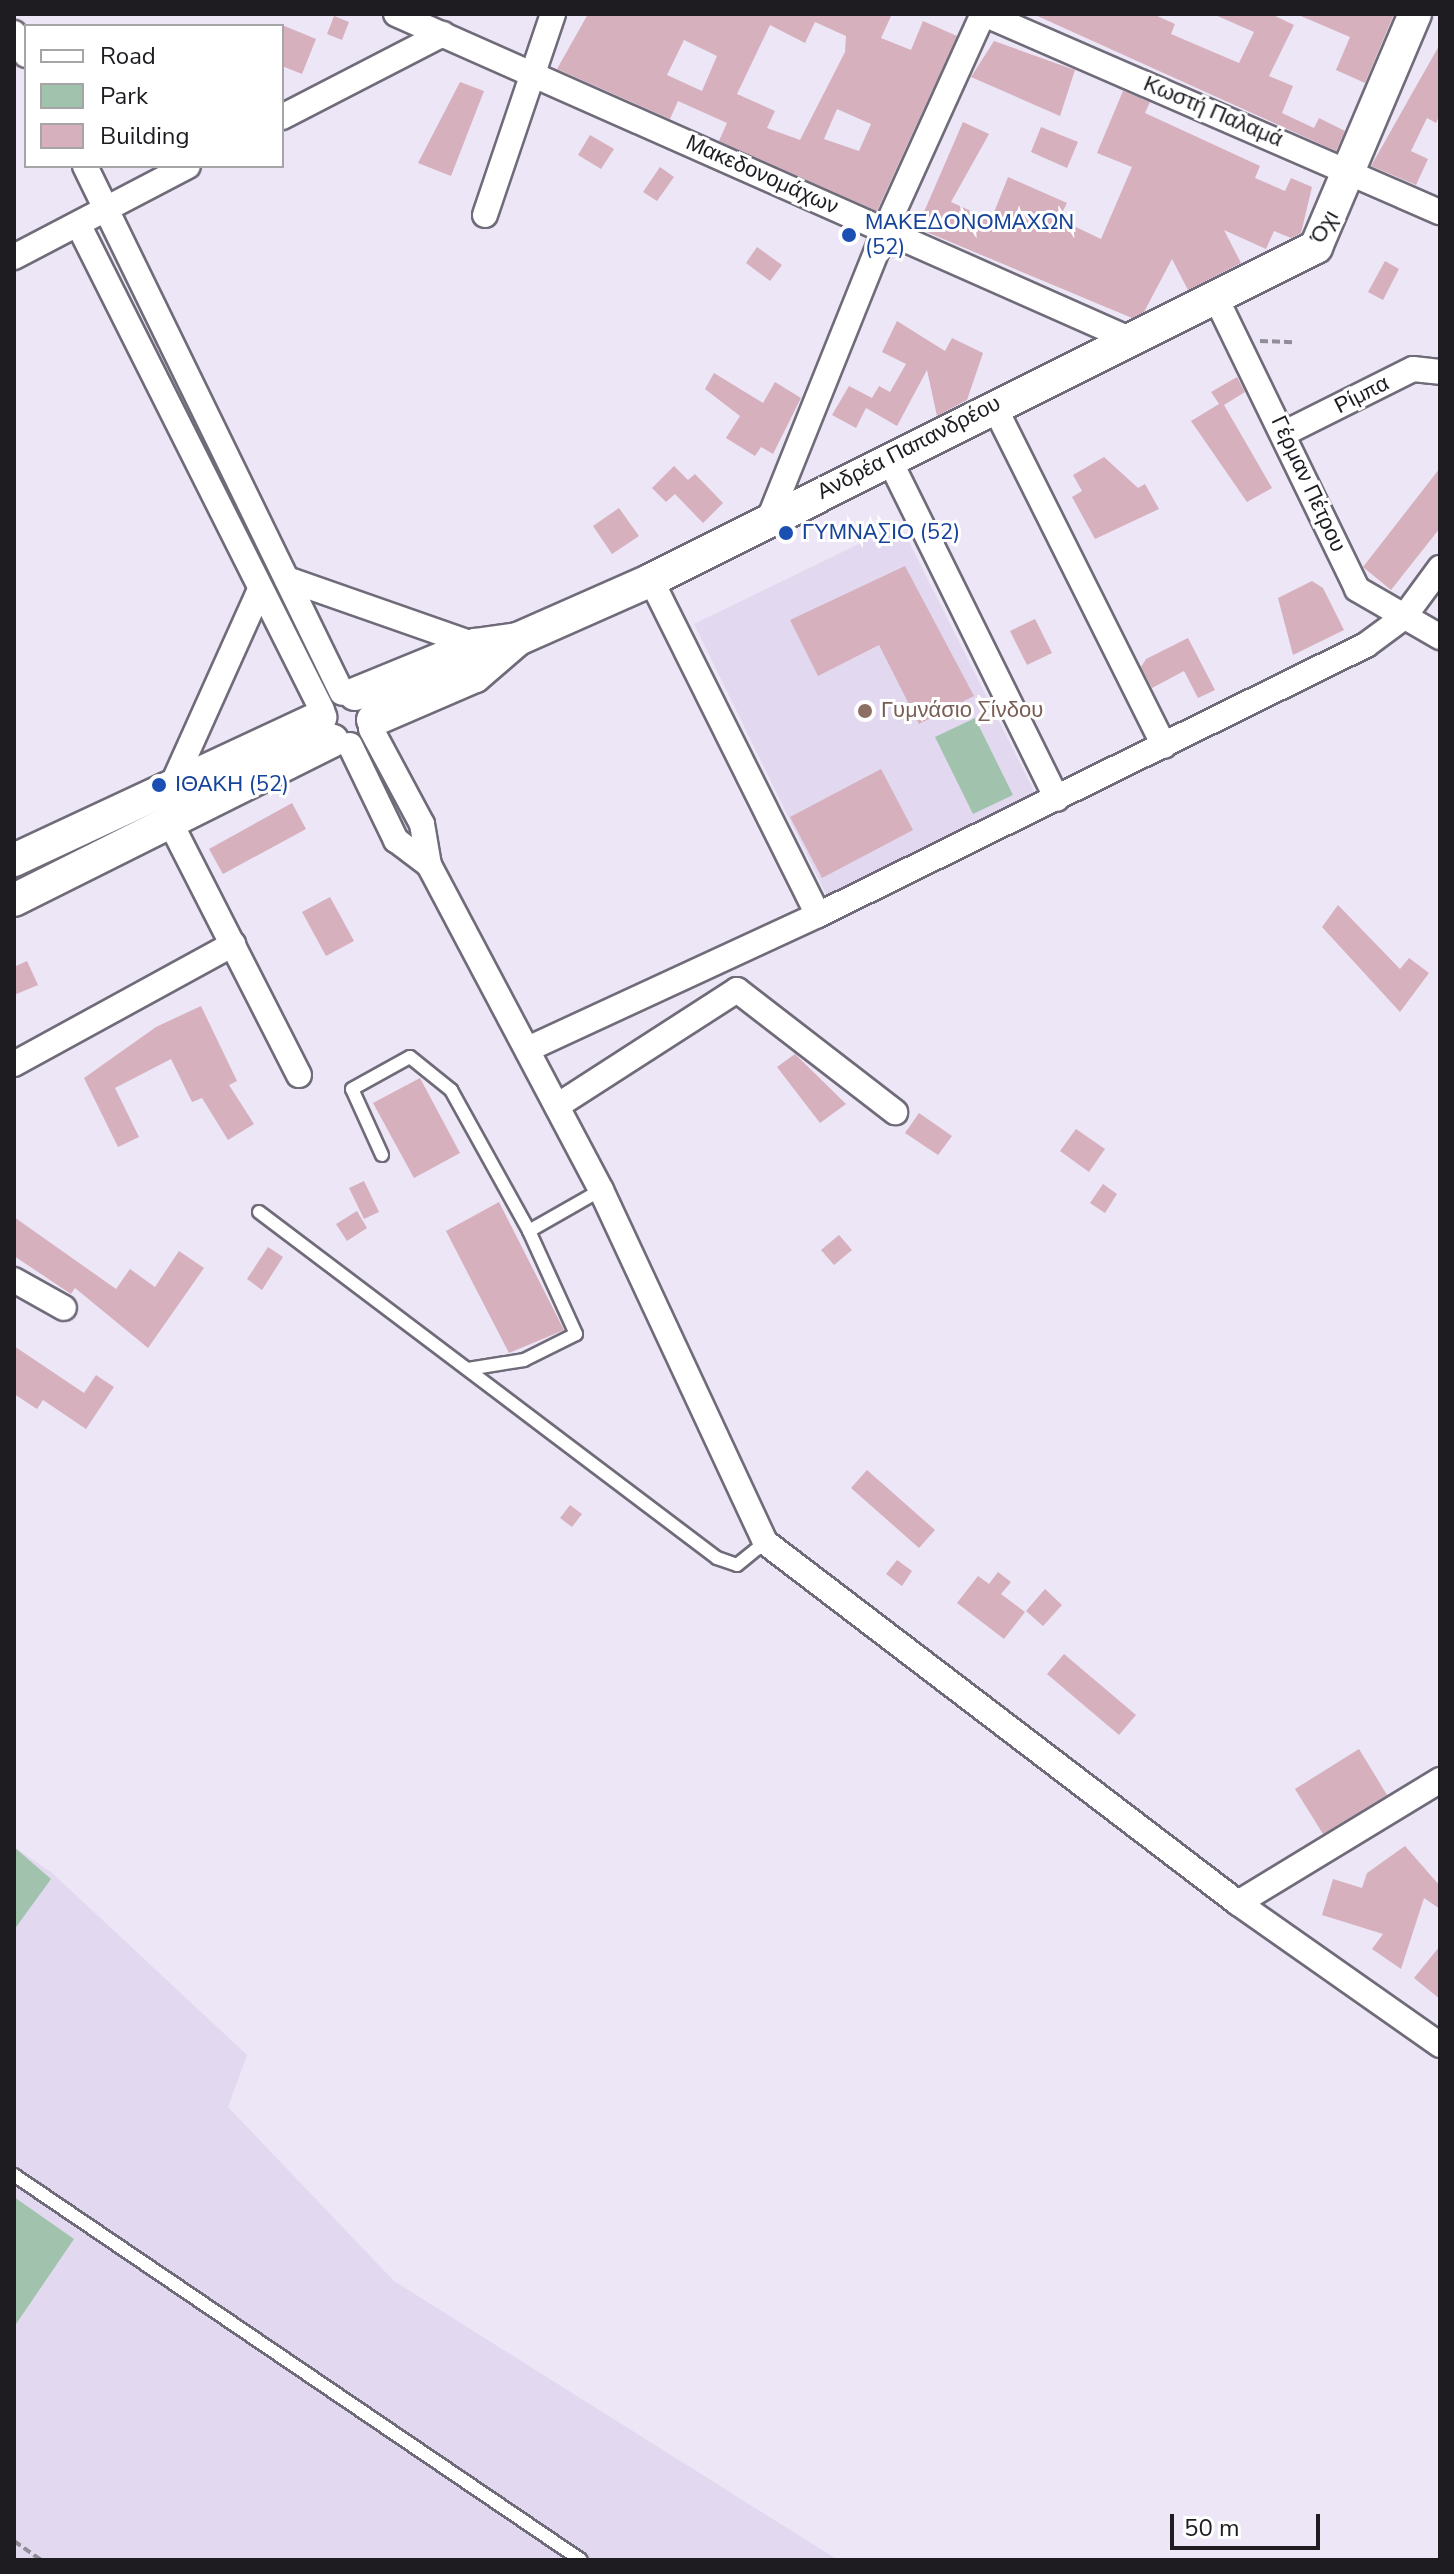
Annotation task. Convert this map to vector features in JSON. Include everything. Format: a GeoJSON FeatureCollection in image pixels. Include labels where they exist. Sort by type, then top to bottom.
{"type":"FeatureCollection","features":[{"type":"Feature","properties":{"kind":"street","name":"Μακεδονομάχων"},"geometry":{"type":"LineString","coordinates":[[396,14],[1127,338]]}},
{"type":"Feature","properties":{"kind":"street"},"geometry":{"type":"LineString","coordinates":[[485,215],[553,14]]}},
{"type":"Feature","properties":{"kind":"street"},"geometry":{"type":"LineString","coordinates":[[769,519],[885,230],[984,14]]}},
{"type":"Feature","properties":{"kind":"street","name":"Κωστή Παλαμά"},"geometry":{"type":"LineString","coordinates":[[984,14],[1440,212]]}},
{"type":"Feature","properties":{"kind":"street","name":"Όχι"},"geometry":{"type":"LineString","coordinates":[[1127,338],[1316,247],[1352,173],[1415,14]]}},
{"type":"Feature","properties":{"kind":"street"},"geometry":{"type":"LineString","coordinates":[[14,33],[24,51]]}},
{"type":"Feature","properties":{"kind":"street"},"geometry":{"type":"LineString","coordinates":[[284,116],[443,34]]}},
{"type":"Feature","properties":{"kind":"street"},"geometry":{"type":"LineString","coordinates":[[86,168],[287,579],[396,840],[429,865],[528,1049],[601,1190],[765,1542],[1238,1903],[1440,2045]]}},
{"type":"Feature","properties":{"kind":"street"},"geometry":{"type":"LineString","coordinates":[[14,257],[184,168]]}},
{"type":"Feature","properties":{"kind":"street"},"geometry":{"type":"LineString","coordinates":[[78,224],[260,590],[346,719]]}},
{"type":"Feature","properties":{"kind":"street","name":"Γέρμαν Πέτρου"},"geometry":{"type":"LineString","coordinates":[[1214,294],[1285,433],[1357,589],[1440,637]]}},
{"type":"Feature","properties":{"kind":"street","name":"Ανδρέα Παπανδρέου"},"geometry":{"type":"LineString","coordinates":[[14,900],[170,822],[475,645],[518,639],[651,580],[1127,338]]}},
{"type":"Feature","properties":{"kind":"street","name":"Ρίμπα"},"geometry":{"type":"LineString","coordinates":[[1285,433],[1413,369],[1440,372]]}},
{"type":"Feature","properties":{"kind":"street"},"geometry":{"type":"LineString","coordinates":[[994,406],[1164,746]]}},
{"type":"Feature","properties":{"kind":"street"},"geometry":{"type":"LineString","coordinates":[[177,424],[205,410]]}},
{"type":"Feature","properties":{"kind":"street"},"geometry":{"type":"LineString","coordinates":[[889,459],[1057,799]]}},
{"type":"Feature","properties":{"kind":"street"},"geometry":{"type":"LineString","coordinates":[[528,1049],[818,915],[1366,645],[1404,617],[1440,568]]}},
{"type":"Feature","properties":{"kind":"street"},"geometry":{"type":"LineString","coordinates":[[287,579],[475,645]]}},
{"type":"Feature","properties":{"kind":"street"},"geometry":{"type":"LineString","coordinates":[[651,580],[818,915]]}},
{"type":"Feature","properties":{"kind":"street"},"geometry":{"type":"LineString","coordinates":[[174,781],[260,590]]}},
{"type":"Feature","properties":{"kind":"street","name":"Ανδρέα Παπανδρέου"},"geometry":{"type":"LineString","coordinates":[[14,860],[174,781],[475,676],[518,639]]}},
{"type":"Feature","properties":{"kind":"street"},"geometry":{"type":"LineString","coordinates":[[170,822],[299,1075]]}},
{"type":"Feature","properties":{"kind":"street"},"geometry":{"type":"LineString","coordinates":[[14,1064],[233,944]]}},
{"type":"Feature","properties":{"kind":"street"},"geometry":{"type":"LineString","coordinates":[[557,1106],[737,990],[895,1112]]}},
{"type":"Feature","properties":{"kind":"street"},"geometry":{"type":"LineString","coordinates":[[14,1280],[64,1308]]}},
{"type":"Feature","properties":{"kind":"street"},"geometry":{"type":"LineString","coordinates":[[1238,1903],[1440,1780]]}},
{"type":"Feature","properties":{"kind":"lane"},"geometry":{"type":"LineString","coordinates":[[382,1155],[352,1089],[410,1057],[451,1090],[529,1231],[576,1334],[524,1360],[468,1369]]}},
{"type":"Feature","properties":{"kind":"lane"},"geometry":{"type":"LineString","coordinates":[[529,1231],[601,1190]]}},
{"type":"Feature","properties":{"kind":"lane"},"geometry":{"type":"LineString","coordinates":[[259,1212],[728,1564],[765,1542]]}},
{"type":"Feature","properties":{"kind":"lane"},"geometry":{"type":"LineString","coordinates":[[14,2175],[581,2560]]}},
{"type":"Feature","properties":{"kind":"path"},"geometry":{"type":"LineString","coordinates":[[1236,340],[1293,342]]}},
{"type":"Feature","properties":{"kind":"path"},"geometry":{"type":"LineString","coordinates":[[14,2541],[41,2560]]}},
{"type":"Feature","properties":{"kind":"shaded area","name":"Γυμνάσιο Σίνδου"},"geometry":{"type":"Polygon","coordinates":[[[900,524],[1037,797],[828,898],[694,624],[900,524]]]}},
{"type":"Feature","properties":{"kind":"shaded area"},"geometry":{"type":"Polygon","coordinates":[[[14,1847],[51,1872],[247,2055],[228,2107],[394,2281],[838,2560],[14,2560],[14,1847]]]}},
{"type":"Feature","properties":{"kind":"green space"},"geometry":{"type":"Polygon","coordinates":[[[975,718],[1013,795],[973,814],[935,737],[975,718]]]}},
{"type":"Feature","properties":{"kind":"green space"},"geometry":{"type":"Polygon","coordinates":[[[14,1847],[51,1879],[14,1930],[14,1847]]]}},
{"type":"Feature","properties":{"kind":"green space"},"geometry":{"type":"Polygon","coordinates":[[[14,2197],[74,2239],[14,2327],[14,2197]]]}},
{"type":"Feature","properties":{"kind":"building"},"geometry":{"type":"Polygon","coordinates":[[[588,14],[892,14],[881,38],[911,50],[923,21],[957,36],[877,211],[719,141],[727,123],[678,101],[670,119],[557,69],[588,14]],[[815,22],[805,43],[770,25],[737,94],[775,111],[767,128],[800,140],[845,52],[846,36],[815,22]],[[684,40],[667,75],[702,91],[717,56],[684,40]],[[837,109],[824,139],[859,151],[871,124],[837,109]]]}},
{"type":"Feature","properties":{"kind":"building"},"geometry":{"type":"Polygon","coordinates":[[[1033,14],[1153,14],[1175,24],[1171,34],[1239,63],[1254,32],[1213,14],[1271,14],[1294,25],[1269,76],[1293,86],[1282,113],[1314,128],[1319,118],[1345,131],[1336,151],[1033,14]]]}},
{"type":"Feature","properties":{"kind":"building"},"geometry":{"type":"Polygon","coordinates":[[[1296,14],[1394,14],[1365,83],[1336,70],[1350,37],[1296,14]]]}},
{"type":"Feature","properties":{"kind":"building"},"geometry":{"type":"Polygon","coordinates":[[[334,16],[349,22],[342,40],[327,34],[334,16]]]}},
{"type":"Feature","properties":{"kind":"building"},"geometry":{"type":"Polygon","coordinates":[[[284,26],[316,39],[302,74],[284,67],[284,26]]]}},
{"type":"Feature","properties":{"kind":"building"},"geometry":{"type":"Polygon","coordinates":[[[994,41],[1075,70],[1060,116],[971,77],[994,41]]]}},
{"type":"Feature","properties":{"kind":"building"},"geometry":{"type":"Polygon","coordinates":[[[1440,44],[1440,114],[1436,123],[1427,118],[1411,151],[1428,159],[1416,185],[1371,166],[1440,44]]]}},
{"type":"Feature","properties":{"kind":"building"},"geometry":{"type":"Polygon","coordinates":[[[460,82],[484,91],[451,176],[418,163],[460,82]]]}},
{"type":"Feature","properties":{"kind":"building"},"geometry":{"type":"Polygon","coordinates":[[[1123,91],[1150,102],[1145,113],[1260,166],[1255,178],[1285,191],[1291,178],[1312,187],[1301,233],[1291,238],[1274,231],[1266,249],[1224,230],[1241,263],[1188,290],[1172,259],[1144,312],[1132,318],[917,228],[963,122],[989,134],[951,202],[991,220],[1008,177],[1067,203],[1059,219],[1101,239],[1132,167],[1097,153],[1123,91]]]}},
{"type":"Feature","properties":{"kind":"building"},"geometry":{"type":"Polygon","coordinates":[[[1041,127],[1078,142],[1067,168],[1031,152],[1041,127]]]}},
{"type":"Feature","properties":{"kind":"building"},"geometry":{"type":"Polygon","coordinates":[[[590,135],[614,149],[601,169],[578,155],[590,135]]]}},
{"type":"Feature","properties":{"kind":"building"},"geometry":{"type":"Polygon","coordinates":[[[660,167],[674,177],[657,201],[643,192],[660,167]]]}},
{"type":"Feature","properties":{"kind":"building"},"geometry":{"type":"Polygon","coordinates":[[[757,247],[782,265],[770,281],[746,263],[757,247]]]}},
{"type":"Feature","properties":{"kind":"building"},"geometry":{"type":"Polygon","coordinates":[[[1385,261],[1399,269],[1383,300],[1368,292],[1385,261]]]}},
{"type":"Feature","properties":{"kind":"building"},"geometry":{"type":"Polygon","coordinates":[[[897,321],[945,351],[952,338],[983,353],[967,400],[937,416],[927,370],[897,426],[866,408],[856,428],[832,415],[849,386],[872,398],[879,386],[890,392],[906,364],[882,352],[897,321]]]}},
{"type":"Feature","properties":{"kind":"building"},"geometry":{"type":"Polygon","coordinates":[[[714,373],[763,403],[775,382],[801,398],[773,454],[761,447],[755,456],[726,438],[740,416],[705,389],[714,373]]]}},
{"type":"Feature","properties":{"kind":"building"},"geometry":{"type":"Polygon","coordinates":[[[1237,377],[1245,392],[1224,405],[1272,488],[1247,502],[1191,421],[1219,404],[1211,392],[1237,377]]]}},
{"type":"Feature","properties":{"kind":"building"},"geometry":{"type":"Polygon","coordinates":[[[1104,457],[1138,488],[1145,484],[1159,509],[1095,539],[1072,497],[1082,491],[1073,475],[1104,457]]]}},
{"type":"Feature","properties":{"kind":"building"},"geometry":{"type":"Polygon","coordinates":[[[674,466],[688,480],[695,474],[723,503],[703,523],[675,494],[666,502],[652,488],[674,466]]]}},
{"type":"Feature","properties":{"kind":"building"},"geometry":{"type":"Polygon","coordinates":[[[1440,468],[1440,528],[1391,590],[1363,567],[1440,468]]]}},
{"type":"Feature","properties":{"kind":"building"},"geometry":{"type":"Polygon","coordinates":[[[619,508],[639,536],[612,554],[593,526],[619,508]]]}},
{"type":"Feature","properties":{"kind":"building"},"geometry":{"type":"Polygon","coordinates":[[[905,566],[974,696],[919,724],[879,645],[818,676],[790,620],[905,566]]]}},
{"type":"Feature","properties":{"kind":"building"},"geometry":{"type":"Polygon","coordinates":[[[1312,581],[1323,588],[1344,630],[1293,655],[1278,598],[1312,581]]]}},
{"type":"Feature","properties":{"kind":"building"},"geometry":{"type":"Polygon","coordinates":[[[1035,619],[1052,653],[1027,665],[1010,631],[1035,619]]]}},
{"type":"Feature","properties":{"kind":"building"},"geometry":{"type":"Polygon","coordinates":[[[1188,638],[1215,690],[1198,698],[1184,671],[1152,688],[1141,667],[1146,659],[1188,638]]]}},
{"type":"Feature","properties":{"kind":"building"},"geometry":{"type":"Polygon","coordinates":[[[881,769],[913,830],[822,878],[790,817],[881,769]]]}},
{"type":"Feature","properties":{"kind":"building"},"geometry":{"type":"Polygon","coordinates":[[[292,803],[306,829],[223,874],[209,849],[292,803]]]}},
{"type":"Feature","properties":{"kind":"building"},"geometry":{"type":"Polygon","coordinates":[[[330,897],[354,941],[326,956],[302,912],[330,897]]]}},
{"type":"Feature","properties":{"kind":"building"},"geometry":{"type":"Polygon","coordinates":[[[1338,905],[1400,969],[1409,958],[1429,973],[1400,1012],[1322,927],[1338,905]]]}},
{"type":"Feature","properties":{"kind":"building"},"geometry":{"type":"Polygon","coordinates":[[[27,961],[38,985],[14,995],[14,967],[27,961]]]}},
{"type":"Feature","properties":{"kind":"building"},"geometry":{"type":"Polygon","coordinates":[[[201,1006],[237,1081],[229,1085],[254,1124],[228,1140],[202,1098],[192,1102],[171,1059],[115,1088],[139,1137],[118,1147],[84,1078],[156,1027],[201,1006]]]}},
{"type":"Feature","properties":{"kind":"building"},"geometry":{"type":"Polygon","coordinates":[[[795,1054],[846,1104],[820,1123],[777,1067],[795,1054]]]}},
{"type":"Feature","properties":{"kind":"building"},"geometry":{"type":"Polygon","coordinates":[[[420,1078],[460,1153],[414,1178],[373,1103],[420,1078]]]}},
{"type":"Feature","properties":{"kind":"building"},"geometry":{"type":"Polygon","coordinates":[[[919,1113],[952,1136],[938,1155],[905,1133],[919,1113]]]}},
{"type":"Feature","properties":{"kind":"building"},"geometry":{"type":"Polygon","coordinates":[[[1076,1129],[1105,1149],[1089,1172],[1060,1151],[1076,1129]]]}},
{"type":"Feature","properties":{"kind":"building"},"geometry":{"type":"Polygon","coordinates":[[[364,1181],[379,1212],[364,1219],[349,1188],[364,1181]]]}},
{"type":"Feature","properties":{"kind":"building"},"geometry":{"type":"Polygon","coordinates":[[[1103,1184],[1117,1194],[1105,1213],[1090,1203],[1103,1184]]]}},
{"type":"Feature","properties":{"kind":"building"},"geometry":{"type":"Polygon","coordinates":[[[499,1202],[564,1330],[509,1353],[446,1231],[499,1202]]]}},
{"type":"Feature","properties":{"kind":"building"},"geometry":{"type":"Polygon","coordinates":[[[357,1211],[367,1228],[347,1241],[336,1224],[357,1211]]]}},
{"type":"Feature","properties":{"kind":"building"},"geometry":{"type":"Polygon","coordinates":[[[14,1217],[116,1289],[130,1269],[155,1287],[179,1251],[204,1268],[148,1348],[75,1288],[71,1294],[14,1256],[14,1217]]]}},
{"type":"Feature","properties":{"kind":"building"},"geometry":{"type":"Polygon","coordinates":[[[839,1235],[852,1250],[834,1265],[821,1250],[839,1235]]]}},
{"type":"Feature","properties":{"kind":"building"},"geometry":{"type":"Polygon","coordinates":[[[268,1247],[283,1257],[262,1290],[247,1279],[268,1247]]]}},
{"type":"Feature","properties":{"kind":"building"},"geometry":{"type":"Polygon","coordinates":[[[14,1346],[84,1393],[96,1375],[114,1387],[86,1429],[43,1400],[37,1409],[14,1394],[14,1346]]]}},
{"type":"Feature","properties":{"kind":"building"},"geometry":{"type":"Polygon","coordinates":[[[867,1470],[935,1530],[919,1548],[851,1488],[867,1470]]]}},
{"type":"Feature","properties":{"kind":"building"},"geometry":{"type":"Polygon","coordinates":[[[570,1505],[582,1514],[572,1527],[560,1518],[570,1505]]]}},
{"type":"Feature","properties":{"kind":"building"},"geometry":{"type":"Polygon","coordinates":[[[897,1560],[912,1571],[902,1586],[886,1574],[897,1560]]]}},
{"type":"Feature","properties":{"kind":"building"},"geometry":{"type":"Polygon","coordinates":[[[998,1572],[1011,1582],[1001,1594],[1025,1612],[1004,1639],[957,1603],[978,1576],[989,1584],[998,1572]]]}},
{"type":"Feature","properties":{"kind":"building"},"geometry":{"type":"Polygon","coordinates":[[[1045,1589],[1062,1605],[1043,1626],[1026,1611],[1045,1589]]]}},
{"type":"Feature","properties":{"kind":"building"},"geometry":{"type":"Polygon","coordinates":[[[1064,1654],[1136,1715],[1119,1735],[1047,1674],[1064,1654]]]}},
{"type":"Feature","properties":{"kind":"building"},"geometry":{"type":"Polygon","coordinates":[[[1359,1749],[1387,1795],[1323,1834],[1295,1789],[1359,1749]]]}},
{"type":"Feature","properties":{"kind":"building"},"geometry":{"type":"Polygon","coordinates":[[[1405,1846],[1440,1886],[1440,1909],[1424,1898],[1401,1969],[1372,1949],[1383,1934],[1322,1915],[1333,1879],[1362,1888],[1367,1873],[1405,1846]]]}},
{"type":"Feature","properties":{"kind":"building"},"geometry":{"type":"Polygon","coordinates":[[[1440,1946],[1440,1999],[1414,1978],[1440,1946]]]}},
{"type":"Feature","properties":{"kind":"place","name":"ΜΑΚΕΔΟΝΟΜΑΧΩΝ (52)"},"geometry":{"type":"Point","coordinates":[849,235]}},
{"type":"Feature","properties":{"kind":"place","name":"ΓΥΜΝΑΣΙΟ (52)"},"geometry":{"type":"Point","coordinates":[786,533]}},
{"type":"Feature","properties":{"kind":"place","name":"Γυμνάσιο Σίνδου"},"geometry":{"type":"Point","coordinates":[865,711]}},
{"type":"Feature","properties":{"kind":"place","name":"ΙΘΑΚΗ (52)"},"geometry":{"type":"Point","coordinates":[159,785]}}]}
